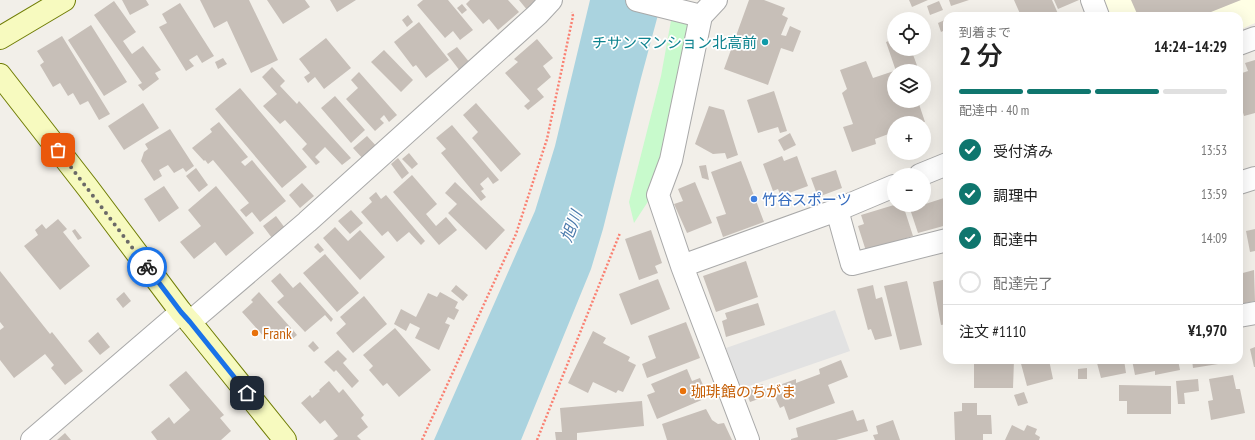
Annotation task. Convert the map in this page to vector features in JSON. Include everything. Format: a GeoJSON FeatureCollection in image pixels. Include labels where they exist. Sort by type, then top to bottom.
{"type":"FeatureCollection","features":[{"type":"Feature","properties":{"kind":"street"},"geometry":{"type":"LineString","coordinates":[[0,38],[64,0]]}},
{"type":"Feature","properties":{"kind":"street"},"geometry":{"type":"LineString","coordinates":[[32,440],[185,317],[307,222],[532,19],[551,0]]}},
{"type":"Feature","properties":{"kind":"street"},"geometry":{"type":"LineString","coordinates":[[637,0],[701,16]]}},
{"type":"Feature","properties":{"kind":"street"},"geometry":{"type":"LineString","coordinates":[[716,0],[701,16],[671,160],[658,195],[682,266],[748,440]]}},
{"type":"Feature","properties":{"kind":"street"},"geometry":{"type":"LineString","coordinates":[[1092,0],[1096,12]]}},
{"type":"Feature","properties":{"kind":"street"},"geometry":{"type":"LineString","coordinates":[[1243,42],[1255,38]]}},
{"type":"Feature","properties":{"kind":"street"},"geometry":{"type":"LineString","coordinates":[[0,75],[88,188],[185,317],[284,440]]}},
{"type":"Feature","properties":{"kind":"street"},"geometry":{"type":"LineString","coordinates":[[931,171],[943,166]]}},
{"type":"Feature","properties":{"kind":"street"},"geometry":{"type":"LineString","coordinates":[[1243,182],[1255,178]]}},
{"type":"Feature","properties":{"kind":"street"},"geometry":{"type":"LineString","coordinates":[[682,266],[837,210],[887,189]]}},
{"type":"Feature","properties":{"kind":"street"},"geometry":{"type":"LineString","coordinates":[[837,210],[852,264],[943,241]]}},
{"type":"Feature","properties":{"kind":"street"},"geometry":{"type":"LineString","coordinates":[[1243,315],[1255,313]]}},
{"type":"Feature","properties":{"kind":"path"},"geometry":{"type":"LineString","coordinates":[[422,440],[516,234],[547,139],[573,16],[572,11]]}},
{"type":"Feature","properties":{"kind":"path"},"geometry":{"type":"LineString","coordinates":[[537,440],[620,233]]}},
{"type":"Feature","properties":{"kind":"shaded area"},"geometry":{"type":"Polygon","coordinates":[[[1101,0],[1255,0],[1255,23],[1243,28],[1243,12],[1106,12],[1101,0]]]}},
{"type":"Feature","properties":{"kind":"shaded area"},"geometry":{"type":"Polygon","coordinates":[[[835,310],[850,351],[740,389],[726,348],[835,310]]]}},
{"type":"Feature","properties":{"kind":"green space"},"geometry":{"type":"Polygon","coordinates":[[[672,15],[693,19],[679,91],[649,200],[634,223],[629,202],[661,76],[672,15]]]}},
{"type":"Feature","properties":{"kind":"water","name":"旭川"},"geometry":{"type":"Polygon","coordinates":[[[590,0],[662,0],[603,229],[591,269],[521,440],[434,440],[535,211],[555,146],[590,0]]]}},
{"type":"Feature","properties":{"kind":"building"},"geometry":{"type":"Polygon","coordinates":[[[122,0],[146,0],[149,5],[130,15],[122,0]]]}},
{"type":"Feature","properties":{"kind":"building"},"geometry":{"type":"Polygon","coordinates":[[[200,0],[249,0],[278,60],[251,73],[227,21],[214,28],[200,0]]]}},
{"type":"Feature","properties":{"kind":"building"},"geometry":{"type":"Polygon","coordinates":[[[267,0],[305,0],[310,7],[283,24],[267,0]]]}},
{"type":"Feature","properties":{"kind":"building"},"geometry":{"type":"Polygon","coordinates":[[[330,0],[356,0],[337,12],[330,0]]]}},
{"type":"Feature","properties":{"kind":"building"},"geometry":{"type":"Polygon","coordinates":[[[423,0],[448,0],[473,30],[460,40],[453,31],[445,38],[417,5],[423,0]]]}},
{"type":"Feature","properties":{"kind":"building"},"geometry":{"type":"Polygon","coordinates":[[[470,0],[508,0],[519,12],[498,30],[489,19],[483,24],[466,4],[470,0]]]}},
{"type":"Feature","properties":{"kind":"building"},"geometry":{"type":"Polygon","coordinates":[[[519,0],[541,0],[528,11],[519,0]]]}},
{"type":"Feature","properties":{"kind":"building","name":"チサンマンション北高前"},"geometry":{"type":"Polygon","coordinates":[[[749,0],[764,0],[785,8],[782,15],[788,18],[781,35],[786,36],[790,26],[801,31],[793,52],[781,48],[768,85],[724,69],[749,0]]]}},
{"type":"Feature","properties":{"kind":"building"},"geometry":{"type":"Polygon","coordinates":[[[909,0],[928,0],[912,7],[909,0]]]}},
{"type":"Feature","properties":{"kind":"building"},"geometry":{"type":"Polygon","coordinates":[[[949,0],[969,0],[951,6],[949,0]]]}},
{"type":"Feature","properties":{"kind":"building"},"geometry":{"type":"Polygon","coordinates":[[[1014,0],[1052,0],[1057,12],[1019,12],[1014,0]]]}},
{"type":"Feature","properties":{"kind":"building"},"geometry":{"type":"Polygon","coordinates":[[[1054,0],[1079,0],[1058,9],[1054,0]]]}},
{"type":"Feature","properties":{"kind":"building"},"geometry":{"type":"Polygon","coordinates":[[[1131,0],[1241,0],[1211,12],[1136,12],[1131,0]]]}},
{"type":"Feature","properties":{"kind":"building"},"geometry":{"type":"Polygon","coordinates":[[[114,1],[136,32],[123,41],[132,54],[143,46],[161,70],[155,73],[159,79],[143,91],[138,85],[142,83],[94,15],[114,1]]]}},
{"type":"Feature","properties":{"kind":"building"},"geometry":{"type":"Polygon","coordinates":[[[939,1],[943,10],[931,15],[927,6],[939,1]]]}},
{"type":"Feature","properties":{"kind":"building"},"geometry":{"type":"Polygon","coordinates":[[[180,3],[214,56],[202,63],[197,55],[189,60],[194,66],[186,71],[159,27],[167,23],[162,14],[180,3]]]}},
{"type":"Feature","properties":{"kind":"building"},"geometry":{"type":"Polygon","coordinates":[[[462,4],[467,10],[462,14],[457,8],[462,4]]]}},
{"type":"Feature","properties":{"kind":"building"},"geometry":{"type":"Polygon","coordinates":[[[408,15],[413,22],[407,27],[402,20],[408,15]]]}},
{"type":"Feature","properties":{"kind":"building"},"geometry":{"type":"Polygon","coordinates":[[[943,21],[943,31],[941,32],[938,23],[943,21]]]}},
{"type":"Feature","properties":{"kind":"building"},"geometry":{"type":"Polygon","coordinates":[[[419,22],[449,60],[426,78],[416,65],[413,67],[394,42],[419,22]]]}},
{"type":"Feature","properties":{"kind":"building"},"geometry":{"type":"Polygon","coordinates":[[[91,25],[127,82],[104,96],[68,40],[91,25]]]}},
{"type":"Feature","properties":{"kind":"building"},"geometry":{"type":"Polygon","coordinates":[[[62,36],[110,114],[99,120],[88,101],[80,105],[73,93],[68,96],[60,83],[53,87],[40,65],[44,62],[37,51],[62,36]]]}},
{"type":"Feature","properties":{"kind":"building"},"geometry":{"type":"Polygon","coordinates":[[[326,38],[351,68],[324,89],[315,77],[308,83],[304,77],[310,73],[299,59],[326,38]]]}},
{"type":"Feature","properties":{"kind":"building"},"geometry":{"type":"Polygon","coordinates":[[[537,39],[553,58],[543,66],[551,77],[537,89],[544,97],[528,110],[524,106],[530,101],[505,73],[518,62],[514,59],[537,39]]]}},
{"type":"Feature","properties":{"kind":"building"},"geometry":{"type":"Polygon","coordinates":[[[457,47],[470,63],[460,71],[447,54],[457,47]]]}},
{"type":"Feature","properties":{"kind":"building"},"geometry":{"type":"Polygon","coordinates":[[[384,50],[413,80],[401,92],[371,62],[384,50]]]}},
{"type":"Feature","properties":{"kind":"building"},"geometry":{"type":"Polygon","coordinates":[[[891,56],[914,56],[916,64],[894,64],[891,56]]]}},
{"type":"Feature","properties":{"kind":"building"},"geometry":{"type":"Polygon","coordinates":[[[223,58],[227,64],[218,69],[215,62],[223,58]]]}},
{"type":"Feature","properties":{"kind":"building"},"geometry":{"type":"Polygon","coordinates":[[[1255,60],[1255,113],[1244,116],[1243,73],[1248,71],[1245,63],[1255,60]]]}},
{"type":"Feature","properties":{"kind":"building"},"geometry":{"type":"Polygon","coordinates":[[[866,61],[873,78],[887,73],[887,108],[920,108],[923,116],[887,116],[887,135],[875,139],[876,144],[852,152],[843,127],[853,124],[842,93],[847,89],[840,70],[866,61]]]}},
{"type":"Feature","properties":{"kind":"building"},"geometry":{"type":"Polygon","coordinates":[[[272,67],[285,81],[280,86],[297,104],[299,101],[351,158],[342,165],[325,147],[315,157],[320,162],[316,165],[302,149],[307,144],[285,120],[280,124],[263,106],[277,94],[262,77],[272,67]]]}},
{"type":"Feature","properties":{"kind":"building"},"geometry":{"type":"Polygon","coordinates":[[[359,72],[397,115],[389,122],[384,115],[380,119],[384,123],[375,131],[346,99],[358,88],[351,80],[359,72]]]}},
{"type":"Feature","properties":{"kind":"building"},"geometry":{"type":"Polygon","coordinates":[[[240,88],[307,167],[282,188],[215,109],[240,88]]]}},
{"type":"Feature","properties":{"kind":"building"},"geometry":{"type":"Polygon","coordinates":[[[774,91],[787,131],[780,133],[778,127],[758,133],[747,100],[774,91]]]}},
{"type":"Feature","properties":{"kind":"building"},"geometry":{"type":"Polygon","coordinates":[[[335,96],[365,130],[351,143],[321,108],[335,96]]]}},
{"type":"Feature","properties":{"kind":"building"},"geometry":{"type":"Polygon","coordinates":[[[143,103],[159,128],[124,150],[108,126],[143,103]]]}},
{"type":"Feature","properties":{"kind":"building"},"geometry":{"type":"Polygon","coordinates":[[[476,103],[521,154],[501,172],[472,138],[478,132],[463,115],[476,103]]]}},
{"type":"Feature","properties":{"kind":"building"},"geometry":{"type":"Polygon","coordinates":[[[709,106],[724,110],[738,155],[727,159],[725,153],[713,154],[695,144],[709,106]]]}},
{"type":"Feature","properties":{"kind":"building"},"geometry":{"type":"Polygon","coordinates":[[[219,122],[248,157],[241,162],[245,166],[252,160],[286,201],[260,222],[252,212],[246,217],[240,210],[249,203],[213,160],[208,164],[192,148],[212,132],[210,129],[219,122]]]}},
{"type":"Feature","properties":{"kind":"building"},"geometry":{"type":"Polygon","coordinates":[[[452,125],[499,180],[493,184],[488,177],[480,184],[484,189],[481,191],[486,197],[481,201],[441,153],[446,149],[436,138],[452,125]]]}},
{"type":"Feature","properties":{"kind":"building"},"geometry":{"type":"Polygon","coordinates":[[[170,129],[194,166],[186,172],[183,168],[174,173],[168,165],[159,170],[162,176],[154,181],[141,161],[144,152],[148,149],[145,144],[170,129]]]}},
{"type":"Feature","properties":{"kind":"building"},"geometry":{"type":"Polygon","coordinates":[[[790,133],[796,145],[784,151],[778,140],[790,133]]]}},
{"type":"Feature","properties":{"kind":"building"},"geometry":{"type":"Polygon","coordinates":[[[367,136],[379,149],[365,161],[353,148],[367,136]]]}},
{"type":"Feature","properties":{"kind":"building"},"geometry":{"type":"Polygon","coordinates":[[[409,153],[418,164],[412,169],[402,159],[409,153]]]}},
{"type":"Feature","properties":{"kind":"building"},"geometry":{"type":"Polygon","coordinates":[[[782,156],[784,161],[797,156],[808,186],[781,196],[778,189],[773,191],[763,164],[782,156]]]}},
{"type":"Feature","properties":{"kind":"building"},"geometry":{"type":"Polygon","coordinates":[[[398,158],[409,173],[402,179],[391,164],[398,158]]]}},
{"type":"Feature","properties":{"kind":"building"},"geometry":{"type":"Polygon","coordinates":[[[741,161],[764,222],[723,237],[716,217],[726,214],[711,172],[741,161]]]}},
{"type":"Feature","properties":{"kind":"building"},"geometry":{"type":"Polygon","coordinates":[[[706,165],[709,180],[702,178],[699,166],[706,165]]]}},
{"type":"Feature","properties":{"kind":"building"},"geometry":{"type":"Polygon","coordinates":[[[196,168],[208,185],[199,192],[186,176],[196,168]]]}},
{"type":"Feature","properties":{"kind":"building"},"geometry":{"type":"Polygon","coordinates":[[[836,170],[842,188],[818,197],[811,178],[836,170]]]}},
{"type":"Feature","properties":{"kind":"building"},"geometry":{"type":"Polygon","coordinates":[[[412,175],[437,204],[426,214],[436,226],[446,217],[457,230],[439,245],[393,192],[412,175]]]}},
{"type":"Feature","properties":{"kind":"building"},"geometry":{"type":"Polygon","coordinates":[[[455,182],[505,230],[486,250],[448,213],[457,204],[445,193],[455,182]]]}},
{"type":"Feature","properties":{"kind":"building"},"geometry":{"type":"Polygon","coordinates":[[[695,182],[712,223],[687,233],[674,204],[683,201],[678,189],[695,182]]]}},
{"type":"Feature","properties":{"kind":"building"},"geometry":{"type":"Polygon","coordinates":[[[302,183],[314,196],[300,208],[289,195],[302,183]]]}},
{"type":"Feature","properties":{"kind":"building"},"geometry":{"type":"Polygon","coordinates":[[[164,186],[179,208],[159,222],[144,199],[164,186]]]}},
{"type":"Feature","properties":{"kind":"building"},"geometry":{"type":"Polygon","coordinates":[[[216,186],[254,233],[226,256],[215,242],[194,259],[180,242],[201,226],[188,210],[216,186]]]}},
{"type":"Feature","properties":{"kind":"building"},"geometry":{"type":"Polygon","coordinates":[[[376,192],[381,199],[386,195],[425,241],[421,245],[409,232],[397,242],[388,231],[382,236],[361,212],[372,202],[369,198],[376,192]]]}},
{"type":"Feature","properties":{"kind":"building"},"geometry":{"type":"Polygon","coordinates":[[[943,198],[943,226],[918,233],[911,212],[931,212],[931,202],[943,198]]]}},
{"type":"Feature","properties":{"kind":"building"},"geometry":{"type":"Polygon","coordinates":[[[887,207],[887,212],[905,212],[913,236],[866,251],[858,226],[864,224],[861,215],[887,207]]]}},
{"type":"Feature","properties":{"kind":"building"},"geometry":{"type":"Polygon","coordinates":[[[351,210],[363,223],[350,234],[338,221],[351,210]]]}},
{"type":"Feature","properties":{"kind":"building"},"geometry":{"type":"Polygon","coordinates":[[[276,216],[285,228],[272,238],[263,226],[276,216]]]}},
{"type":"Feature","properties":{"kind":"building"},"geometry":{"type":"Polygon","coordinates":[[[58,219],[67,229],[63,232],[90,266],[60,290],[24,246],[38,235],[35,230],[42,224],[46,229],[58,219]]]}},
{"type":"Feature","properties":{"kind":"building"},"geometry":{"type":"Polygon","coordinates":[[[335,227],[348,241],[360,230],[385,257],[360,280],[323,238],[335,227]]]}},
{"type":"Feature","properties":{"kind":"building"},"geometry":{"type":"Polygon","coordinates":[[[75,229],[82,238],[78,240],[72,231],[75,229]]]}},
{"type":"Feature","properties":{"kind":"building"},"geometry":{"type":"Polygon","coordinates":[[[1255,229],[1255,251],[1250,252],[1246,231],[1255,229]]]}},
{"type":"Feature","properties":{"kind":"building"},"geometry":{"type":"Polygon","coordinates":[[[651,230],[662,263],[655,266],[658,273],[639,280],[625,239],[651,230]]]}},
{"type":"Feature","properties":{"kind":"building"},"geometry":{"type":"Polygon","coordinates":[[[318,243],[324,250],[320,253],[314,247],[318,243]]]}},
{"type":"Feature","properties":{"kind":"building"},"geometry":{"type":"Polygon","coordinates":[[[325,254],[359,293],[337,312],[303,273],[325,254]]]}},
{"type":"Feature","properties":{"kind":"building"},"geometry":{"type":"Polygon","coordinates":[[[746,261],[758,297],[716,312],[703,276],[746,261]]]}},
{"type":"Feature","properties":{"kind":"building"},"geometry":{"type":"Polygon","coordinates":[[[1254,270],[1255,301],[1243,304],[1243,273],[1254,270]]]}},
{"type":"Feature","properties":{"kind":"building"},"geometry":{"type":"Polygon","coordinates":[[[0,271],[50,334],[52,332],[83,371],[65,385],[51,368],[54,365],[45,354],[14,378],[0,360],[0,330],[4,327],[0,322],[0,271]]]}},
{"type":"Feature","properties":{"kind":"building"},"geometry":{"type":"Polygon","coordinates":[[[280,273],[293,288],[300,282],[333,319],[331,322],[325,315],[305,332],[277,302],[284,296],[271,281],[280,273]]]}},
{"type":"Feature","properties":{"kind":"building"},"geometry":{"type":"Polygon","coordinates":[[[658,279],[670,309],[631,325],[619,294],[658,279]]]}},
{"type":"Feature","properties":{"kind":"building"},"geometry":{"type":"Polygon","coordinates":[[[943,280],[943,325],[941,325],[933,282],[943,280]]]}},
{"type":"Feature","properties":{"kind":"building"},"geometry":{"type":"Polygon","coordinates":[[[907,281],[922,345],[900,350],[884,286],[907,281]]]}},
{"type":"Feature","properties":{"kind":"building"},"geometry":{"type":"Polygon","coordinates":[[[456,285],[468,295],[463,301],[451,291],[456,285]]]}},
{"type":"Feature","properties":{"kind":"building"},"geometry":{"type":"Polygon","coordinates":[[[873,285],[876,299],[882,297],[892,336],[875,340],[871,329],[868,330],[857,289],[873,285]]]}},
{"type":"Feature","properties":{"kind":"building"},"geometry":{"type":"Polygon","coordinates":[[[124,292],[131,301],[123,308],[116,299],[124,292]]]}},
{"type":"Feature","properties":{"kind":"building"},"geometry":{"type":"Polygon","coordinates":[[[259,292],[291,328],[278,340],[271,332],[265,338],[242,312],[253,302],[251,300],[259,292]]]}},
{"type":"Feature","properties":{"kind":"building"},"geometry":{"type":"Polygon","coordinates":[[[440,292],[458,302],[455,308],[459,310],[454,320],[448,317],[445,323],[450,325],[439,350],[415,338],[420,328],[410,323],[406,331],[394,324],[401,309],[416,317],[428,293],[437,297],[440,292]]]}},
{"type":"Feature","properties":{"kind":"building"},"geometry":{"type":"Polygon","coordinates":[[[364,296],[387,324],[353,353],[336,333],[346,324],[340,317],[364,296]]]}},
{"type":"Feature","properties":{"kind":"building"},"geometry":{"type":"Polygon","coordinates":[[[758,303],[765,325],[726,337],[722,321],[727,319],[725,313],[758,303]]]}},
{"type":"Feature","properties":{"kind":"building"},"geometry":{"type":"Polygon","coordinates":[[[686,322],[700,358],[647,378],[642,364],[656,358],[648,336],[686,322]]]}},
{"type":"Feature","properties":{"kind":"building"},"geometry":{"type":"Polygon","coordinates":[[[395,328],[431,370],[399,397],[387,383],[383,386],[369,370],[373,366],[363,355],[395,328]]]}},
{"type":"Feature","properties":{"kind":"building"},"geometry":{"type":"Polygon","coordinates":[[[293,330],[297,335],[291,340],[287,334],[293,330]]]}},
{"type":"Feature","properties":{"kind":"building"},"geometry":{"type":"Polygon","coordinates":[[[593,331],[606,338],[603,343],[630,357],[628,361],[636,365],[623,392],[618,390],[616,393],[593,382],[588,393],[568,383],[593,331]]]}},
{"type":"Feature","properties":{"kind":"building"},"geometry":{"type":"Polygon","coordinates":[[[98,332],[110,347],[100,355],[88,341],[98,332]]]}},
{"type":"Feature","properties":{"kind":"building"},"geometry":{"type":"Polygon","coordinates":[[[313,341],[319,348],[314,352],[308,346],[313,341]]]}},
{"type":"Feature","properties":{"kind":"building"},"geometry":{"type":"Polygon","coordinates":[[[1255,347],[1255,367],[1254,367],[1250,349],[1255,347]]]}},
{"type":"Feature","properties":{"kind":"building"},"geometry":{"type":"Polygon","coordinates":[[[338,350],[347,359],[343,363],[359,381],[352,388],[336,370],[334,372],[324,362],[338,350]]]}},
{"type":"Feature","properties":{"kind":"building"},"geometry":{"type":"Polygon","coordinates":[[[841,360],[848,377],[828,385],[835,403],[789,420],[784,406],[780,408],[774,395],[785,391],[782,384],[796,379],[796,383],[820,374],[819,369],[841,360]]]}},
{"type":"Feature","properties":{"kind":"building"},"geometry":{"type":"Polygon","coordinates":[[[974,364],[1014,364],[1013,388],[974,388],[974,364]]]}},
{"type":"Feature","properties":{"kind":"building"},"geometry":{"type":"Polygon","coordinates":[[[1021,364],[1050,364],[1053,379],[1027,386],[1021,364]]]}},
{"type":"Feature","properties":{"kind":"building"},"geometry":{"type":"Polygon","coordinates":[[[1097,364],[1125,364],[1126,373],[1101,378],[1097,364]]]}},
{"type":"Feature","properties":{"kind":"building"},"geometry":{"type":"Polygon","coordinates":[[[1133,364],[1179,364],[1180,370],[1155,375],[1155,371],[1135,375],[1133,364]]]}},
{"type":"Feature","properties":{"kind":"building"},"geometry":{"type":"Polygon","coordinates":[[[1192,364],[1218,364],[1193,368],[1192,364]]]}},
{"type":"Feature","properties":{"kind":"building"},"geometry":{"type":"Polygon","coordinates":[[[1087,368],[1087,379],[1078,379],[1078,369],[1087,368]]]}},
{"type":"Feature","properties":{"kind":"building"},"geometry":{"type":"Polygon","coordinates":[[[687,369],[692,381],[700,378],[706,392],[701,394],[704,399],[657,419],[647,395],[655,392],[651,384],[687,369]]]}},
{"type":"Feature","properties":{"kind":"building"},"geometry":{"type":"Polygon","coordinates":[[[186,371],[224,415],[220,418],[231,431],[221,440],[157,440],[151,432],[169,417],[174,424],[190,410],[169,385],[186,371]]]}},
{"type":"Feature","properties":{"kind":"building"},"geometry":{"type":"Polygon","coordinates":[[[1233,375],[1236,389],[1240,389],[1245,413],[1211,420],[1208,401],[1213,400],[1209,379],[1233,375]]]}},
{"type":"Feature","properties":{"kind":"building"},"geometry":{"type":"Polygon","coordinates":[[[1198,379],[1199,391],[1184,393],[1185,404],[1178,404],[1176,381],[1198,379]]]}},
{"type":"Feature","properties":{"kind":"building"},"geometry":{"type":"Polygon","coordinates":[[[329,381],[339,393],[343,389],[364,415],[361,418],[368,427],[357,436],[361,440],[333,440],[338,436],[325,420],[320,424],[301,403],[310,395],[312,398],[329,381]]]}},
{"type":"Feature","properties":{"kind":"building"},"geometry":{"type":"Polygon","coordinates":[[[763,384],[767,396],[750,402],[745,390],[763,384]]]}},
{"type":"Feature","properties":{"kind":"building"},"geometry":{"type":"Polygon","coordinates":[[[1119,385],[1171,386],[1171,414],[1127,414],[1127,401],[1119,401],[1119,385]]]}},
{"type":"Feature","properties":{"kind":"building"},"geometry":{"type":"Polygon","coordinates":[[[1024,392],[1028,403],[1018,406],[1014,395],[1024,392]]]}},
{"type":"Feature","properties":{"kind":"building"},"geometry":{"type":"Polygon","coordinates":[[[642,401],[644,426],[577,433],[577,440],[556,440],[555,432],[562,432],[560,408],[642,401]]]}},
{"type":"Feature","properties":{"kind":"building"},"geometry":{"type":"Polygon","coordinates":[[[962,403],[977,403],[977,415],[991,415],[992,434],[983,434],[983,440],[955,440],[954,412],[962,411],[962,403]]]}},
{"type":"Feature","properties":{"kind":"building"},"geometry":{"type":"Polygon","coordinates":[[[706,409],[712,420],[718,424],[724,423],[732,440],[667,440],[662,424],[706,409]]]}},
{"type":"Feature","properties":{"kind":"building"},"geometry":{"type":"Polygon","coordinates":[[[853,410],[857,421],[864,419],[868,431],[836,440],[791,440],[798,437],[796,428],[853,410]]]}},
{"type":"Feature","properties":{"kind":"building"},"geometry":{"type":"Polygon","coordinates":[[[893,420],[900,440],[875,440],[873,435],[878,434],[876,426],[893,420]]]}},
{"type":"Feature","properties":{"kind":"building"},"geometry":{"type":"Polygon","coordinates":[[[1012,425],[1024,431],[1027,425],[1037,429],[1035,434],[1040,437],[1039,440],[1005,440],[1012,425]]]}},
{"type":"Feature","properties":{"kind":"building"},"geometry":{"type":"Polygon","coordinates":[[[65,433],[71,440],[57,440],[65,433]]]}},
{"type":"Feature","properties":{"kind":"way so far"},"geometry":{"type":"LineString","coordinates":[[58,150],[147,267]]}},
{"type":"Feature","properties":{"kind":"place","name":"チサンマンション北高前"},"geometry":{"type":"Point","coordinates":[765,42]}},
{"type":"Feature","properties":{"kind":"place","name":"竹谷スポーツ"},"geometry":{"type":"Point","coordinates":[754,199]}},
{"type":"Feature","properties":{"kind":"place","name":"Frank"},"geometry":{"type":"Point","coordinates":[255,333]}},
{"type":"Feature","properties":{"kind":"place","name":"珈琲館のちがま"},"geometry":{"type":"Point","coordinates":[683,391]}},
{"type":"Feature","properties":{"kind":"route"},"geometry":{"type":"LineString","coordinates":[[147,267],[181,312],[247,393]]}}]}
